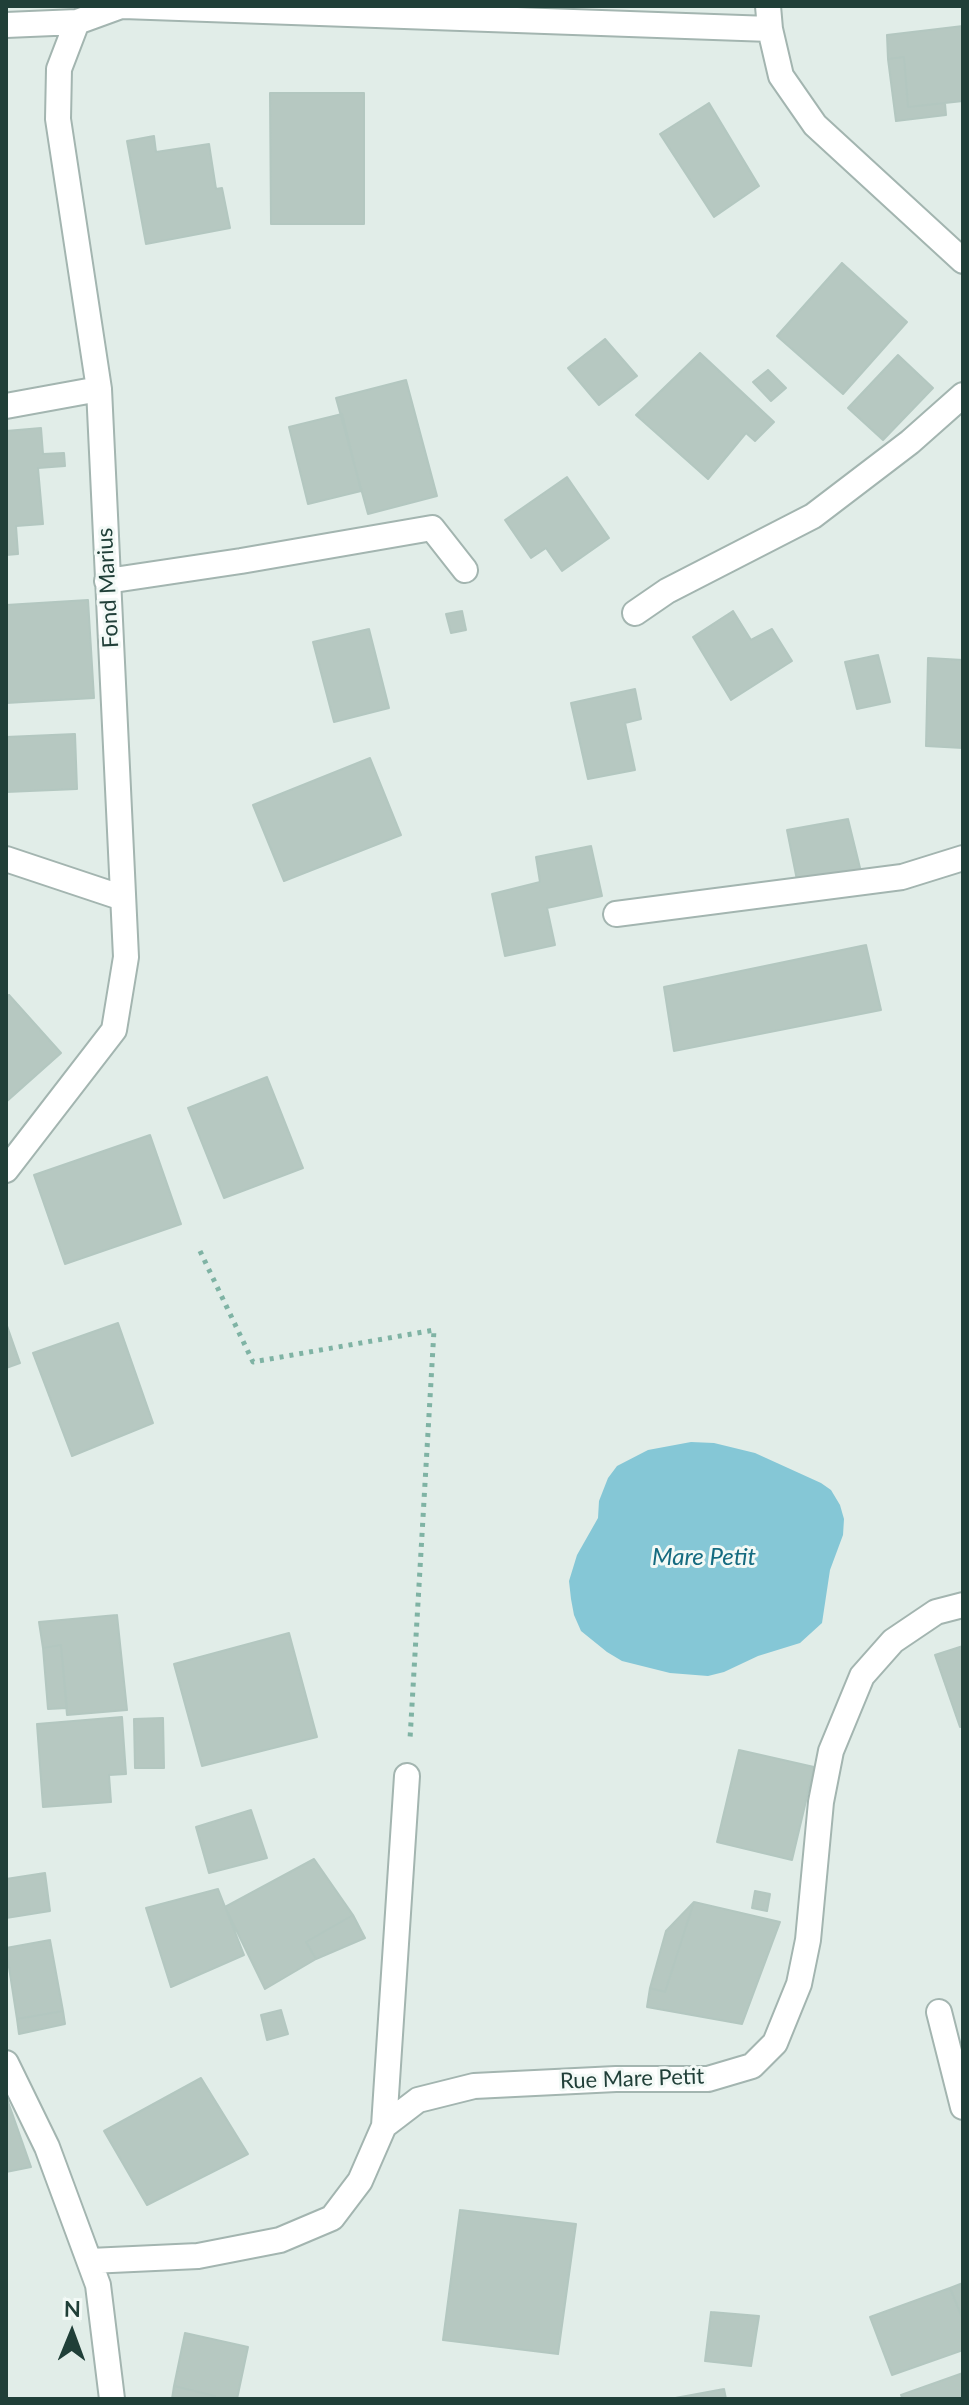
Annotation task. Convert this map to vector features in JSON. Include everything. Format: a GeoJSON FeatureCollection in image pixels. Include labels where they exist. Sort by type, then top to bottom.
{"type":"FeatureCollection","features":[{"type":"Feature","properties":{"kind":"street"},"geometry":{"type":"LineString","coordinates":[[6,25],[77,22],[122,6],[769,18],[781,76],[815,125],[963,261]]}},
{"type":"Feature","properties":{"kind":"street","name":"Fond Marius"},"geometry":{"type":"LineString","coordinates":[[6,1170],[114,1030],[126,957],[99,389],[58,119],[59,69],[77,22]]}},
{"type":"Feature","properties":{"kind":"street"},"geometry":{"type":"LineString","coordinates":[[6,406],[99,389]]}},
{"type":"Feature","properties":{"kind":"street"},"geometry":{"type":"LineString","coordinates":[[635,613],[667,591],[813,516],[910,442],[963,395]]}},
{"type":"Feature","properties":{"kind":"street"},"geometry":{"type":"LineString","coordinates":[[107,581],[432,528],[465,570]]}},
{"type":"Feature","properties":{"kind":"street"},"geometry":{"type":"LineString","coordinates":[[616,914],[902,877],[963,858]]}},
{"type":"Feature","properties":{"kind":"street"},"geometry":{"type":"LineString","coordinates":[[6,859],[123,898]]}},
{"type":"Feature","properties":{"kind":"street","name":"Rue Mare Petit"},"geometry":{"type":"LineString","coordinates":[[90,2261],[198,2256],[280,2240],[332,2218],[360,2181],[384,2126],[418,2100],[474,2086],[628,2078],[708,2079],[752,2066],[775,2043],[799,1984],[808,1940],[821,1802],[831,1751],[862,1676],[893,1641],[936,1612],[963,1605]]}},
{"type":"Feature","properties":{"kind":"street"},"geometry":{"type":"LineString","coordinates":[[384,2126],[407,1776]]}},
{"type":"Feature","properties":{"kind":"street"},"geometry":{"type":"LineString","coordinates":[[939,2012],[963,2107]]}},
{"type":"Feature","properties":{"kind":"street"},"geometry":{"type":"LineString","coordinates":[[6,2063],[47,2147],[98,2285],[111,2399]]}},
{"type":"Feature","properties":{"kind":"path"},"geometry":{"type":"LineString","coordinates":[[200,1251],[253,1362],[434,1330],[407,1776]]}},
{"type":"Feature","properties":{"kind":"water","name":"Mare Petit"},"geometry":{"type":"Polygon","coordinates":[[[691,1442],[714,1443],[755,1453],[821,1483],[831,1490],[844,1519],[843,1535],[830,1570],[822,1623],[800,1643],[708,1676],[670,1673],[622,1661],[607,1652],[581,1631],[574,1615],[569,1581],[577,1555],[598,1518],[599,1501],[608,1478],[617,1466],[648,1450],[691,1442]]]}},
{"type":"Feature","properties":{"kind":"building"},"geometry":{"type":"Polygon","coordinates":[[[963,26],[963,101],[908,107],[904,57],[888,59],[887,35],[963,26]]]}},
{"type":"Feature","properties":{"kind":"building"},"geometry":{"type":"Polygon","coordinates":[[[904,57],[908,107],[945,103],[946,115],[896,121],[888,59],[904,57]]]}},
{"type":"Feature","properties":{"kind":"building"},"geometry":{"type":"Polygon","coordinates":[[[270,93],[364,93],[364,224],[271,224],[270,93]]]}},
{"type":"Feature","properties":{"kind":"building"},"geometry":{"type":"Polygon","coordinates":[[[709,103],[759,186],[714,217],[660,134],[709,103]]]}},
{"type":"Feature","properties":{"kind":"building"},"geometry":{"type":"Polygon","coordinates":[[[154,136],[156,152],[209,144],[216,189],[222,188],[230,228],[146,244],[127,141],[154,136]]]}},
{"type":"Feature","properties":{"kind":"building"},"geometry":{"type":"Polygon","coordinates":[[[842,263],[907,322],[843,394],[777,336],[842,263]]]}},
{"type":"Feature","properties":{"kind":"building"},"geometry":{"type":"Polygon","coordinates":[[[605,339],[637,376],[599,405],[568,368],[605,339]]]}},
{"type":"Feature","properties":{"kind":"building"},"geometry":{"type":"Polygon","coordinates":[[[700,353],[774,422],[755,441],[746,433],[708,479],[636,415],[700,353]]]}},
{"type":"Feature","properties":{"kind":"building"},"geometry":{"type":"Polygon","coordinates":[[[898,355],[933,388],[883,440],[848,408],[898,355]]]}},
{"type":"Feature","properties":{"kind":"building"},"geometry":{"type":"Polygon","coordinates":[[[768,370],[786,388],[771,401],[753,382],[768,370]]]}},
{"type":"Feature","properties":{"kind":"building"},"geometry":{"type":"Polygon","coordinates":[[[406,380],[437,496],[368,514],[336,398],[406,380]]]}},
{"type":"Feature","properties":{"kind":"building"},"geometry":{"type":"Polygon","coordinates":[[[342,414],[361,491],[308,504],[289,427],[342,414]]]}},
{"type":"Feature","properties":{"kind":"building"},"geometry":{"type":"Polygon","coordinates":[[[41,428],[43,454],[64,453],[65,466],[38,468],[43,524],[16,526],[18,554],[6,555],[6,431],[41,428]]]}},
{"type":"Feature","properties":{"kind":"building"},"geometry":{"type":"Polygon","coordinates":[[[567,477],[609,538],[562,571],[546,548],[531,558],[505,520],[567,477]]]}},
{"type":"Feature","properties":{"kind":"building"},"geometry":{"type":"Polygon","coordinates":[[[88,600],[94,698],[6,703],[6,605],[88,600]]]}},
{"type":"Feature","properties":{"kind":"building"},"geometry":{"type":"Polygon","coordinates":[[[462,611],[466,630],[451,633],[446,614],[462,611]]]}},
{"type":"Feature","properties":{"kind":"building"},"geometry":{"type":"Polygon","coordinates":[[[733,611],[751,640],[772,629],[792,661],[731,700],[693,637],[733,611]]]}},
{"type":"Feature","properties":{"kind":"building"},"geometry":{"type":"Polygon","coordinates":[[[369,629],[389,708],[334,722],[313,642],[369,629]]]}},
{"type":"Feature","properties":{"kind":"building"},"geometry":{"type":"Polygon","coordinates":[[[878,655],[890,702],[857,709],[845,662],[878,655]]]}},
{"type":"Feature","properties":{"kind":"building"},"geometry":{"type":"Polygon","coordinates":[[[928,658],[963,660],[963,748],[926,746],[928,658]]]}},
{"type":"Feature","properties":{"kind":"building"},"geometry":{"type":"Polygon","coordinates":[[[635,689],[641,719],[625,723],[635,770],[588,779],[571,703],[635,689]]]}},
{"type":"Feature","properties":{"kind":"building"},"geometry":{"type":"Polygon","coordinates":[[[75,734],[77,789],[6,792],[6,737],[75,734]]]}},
{"type":"Feature","properties":{"kind":"building"},"geometry":{"type":"Polygon","coordinates":[[[370,758],[401,835],[284,881],[253,805],[370,758]]]}},
{"type":"Feature","properties":{"kind":"building"},"geometry":{"type":"Polygon","coordinates":[[[848,819],[861,872],[797,880],[787,830],[848,819]]]}},
{"type":"Feature","properties":{"kind":"building"},"geometry":{"type":"Polygon","coordinates":[[[591,846],[602,896],[547,908],[555,945],[505,956],[492,894],[540,882],[536,857],[591,846]]]}},
{"type":"Feature","properties":{"kind":"building"},"geometry":{"type":"Polygon","coordinates":[[[866,945],[881,1010],[674,1051],[664,987],[866,945]]]}},
{"type":"Feature","properties":{"kind":"building"},"geometry":{"type":"Polygon","coordinates":[[[9,995],[61,1053],[6,1102],[6,998],[9,995]]]}},
{"type":"Feature","properties":{"kind":"building"},"geometry":{"type":"Polygon","coordinates":[[[267,1077],[303,1168],[224,1198],[188,1108],[267,1077]]]}},
{"type":"Feature","properties":{"kind":"building"},"geometry":{"type":"Polygon","coordinates":[[[150,1135],[181,1224],[65,1264],[34,1175],[150,1135]]]}},
{"type":"Feature","properties":{"kind":"building"},"geometry":{"type":"Polygon","coordinates":[[[6,1323],[20,1363],[6,1368],[6,1323]]]}},
{"type":"Feature","properties":{"kind":"building"},"geometry":{"type":"Polygon","coordinates":[[[118,1323],[153,1423],[72,1456],[33,1353],[118,1323]]]}},
{"type":"Feature","properties":{"kind":"building"},"geometry":{"type":"Polygon","coordinates":[[[117,1615],[127,1710],[67,1715],[61,1645],[43,1648],[39,1622],[117,1615]]]}},
{"type":"Feature","properties":{"kind":"building"},"geometry":{"type":"Polygon","coordinates":[[[289,1633],[317,1737],[202,1766],[174,1664],[289,1633]]]}},
{"type":"Feature","properties":{"kind":"building"},"geometry":{"type":"Polygon","coordinates":[[[61,1645],[67,1708],[48,1709],[43,1648],[61,1645]]]}},
{"type":"Feature","properties":{"kind":"building"},"geometry":{"type":"Polygon","coordinates":[[[963,1646],[963,1726],[960,1727],[935,1655],[963,1646]]]}},
{"type":"Feature","properties":{"kind":"building"},"geometry":{"type":"Polygon","coordinates":[[[122,1717],[126,1774],[109,1775],[111,1802],[43,1807],[37,1724],[122,1717]]]}},
{"type":"Feature","properties":{"kind":"building"},"geometry":{"type":"Polygon","coordinates":[[[163,1718],[164,1768],[135,1768],[134,1719],[163,1718]]]}},
{"type":"Feature","properties":{"kind":"building"},"geometry":{"type":"Polygon","coordinates":[[[739,1750],[814,1767],[792,1860],[717,1842],[739,1750]]]}},
{"type":"Feature","properties":{"kind":"building"},"geometry":{"type":"Polygon","coordinates":[[[251,1810],[267,1858],[209,1873],[196,1827],[251,1810]]]}},
{"type":"Feature","properties":{"kind":"building"},"geometry":{"type":"Polygon","coordinates":[[[314,1859],[353,1915],[306,1942],[316,1959],[265,1989],[225,1907],[314,1859]]]}},
{"type":"Feature","properties":{"kind":"building"},"geometry":{"type":"Polygon","coordinates":[[[45,1873],[50,1911],[6,1918],[6,1879],[45,1873]]]}},
{"type":"Feature","properties":{"kind":"building"},"geometry":{"type":"Polygon","coordinates":[[[218,1889],[244,1955],[171,1987],[146,1908],[218,1889]]]}},
{"type":"Feature","properties":{"kind":"building"},"geometry":{"type":"Polygon","coordinates":[[[755,1891],[770,1894],[767,1911],[752,1908],[755,1891]]]}},
{"type":"Feature","properties":{"kind":"building"},"geometry":{"type":"Polygon","coordinates":[[[694,1902],[665,1992],[650,1988],[666,1931],[694,1902]]]}},
{"type":"Feature","properties":{"kind":"building"},"geometry":{"type":"Polygon","coordinates":[[[694,1902],[780,1922],[742,2024],[647,2007],[650,1988],[665,1992],[694,1902]]]}},
{"type":"Feature","properties":{"kind":"building"},"geometry":{"type":"Polygon","coordinates":[[[353,1915],[365,1938],[316,1959],[306,1942],[353,1915]]]}},
{"type":"Feature","properties":{"kind":"building"},"geometry":{"type":"Polygon","coordinates":[[[50,1940],[63,2011],[17,2019],[6,1948],[50,1940]]]}},
{"type":"Feature","properties":{"kind":"building"},"geometry":{"type":"Polygon","coordinates":[[[281,2010],[288,2034],[267,2040],[261,2015],[281,2010]]]}},
{"type":"Feature","properties":{"kind":"building"},"geometry":{"type":"Polygon","coordinates":[[[63,2011],[65,2024],[19,2034],[17,2019],[63,2011]]]}},
{"type":"Feature","properties":{"kind":"building"},"geometry":{"type":"Polygon","coordinates":[[[201,2078],[248,2154],[147,2205],[104,2131],[201,2078]]]}},
{"type":"Feature","properties":{"kind":"building"},"geometry":{"type":"Polygon","coordinates":[[[6,2096],[31,2167],[6,2172],[6,2096]]]}},
{"type":"Feature","properties":{"kind":"building"},"geometry":{"type":"Polygon","coordinates":[[[460,2210],[576,2224],[558,2354],[443,2340],[460,2210]]]}},
{"type":"Feature","properties":{"kind":"building"},"geometry":{"type":"Polygon","coordinates":[[[963,2283],[963,2320],[950,2288],[963,2283]]]}},
{"type":"Feature","properties":{"kind":"building"},"geometry":{"type":"Polygon","coordinates":[[[950,2288],[963,2320],[963,2350],[892,2375],[870,2317],[950,2288]]]}},
{"type":"Feature","properties":{"kind":"building"},"geometry":{"type":"Polygon","coordinates":[[[711,2312],[759,2316],[751,2366],[705,2361],[711,2312]]]}},
{"type":"Feature","properties":{"kind":"building"},"geometry":{"type":"Polygon","coordinates":[[[185,2333],[248,2347],[237,2399],[215,2399],[215,2396],[174,2386],[185,2333]]]}},
{"type":"Feature","properties":{"kind":"building"},"geometry":{"type":"Polygon","coordinates":[[[963,2373],[963,2399],[903,2399],[901,2395],[963,2373]]]}},
{"type":"Feature","properties":{"kind":"building"},"geometry":{"type":"Polygon","coordinates":[[[174,2386],[215,2396],[215,2399],[172,2399],[174,2386]]]}},
{"type":"Feature","properties":{"kind":"building"},"geometry":{"type":"Polygon","coordinates":[[[724,2389],[726,2399],[670,2399],[724,2389]]]}}]}
